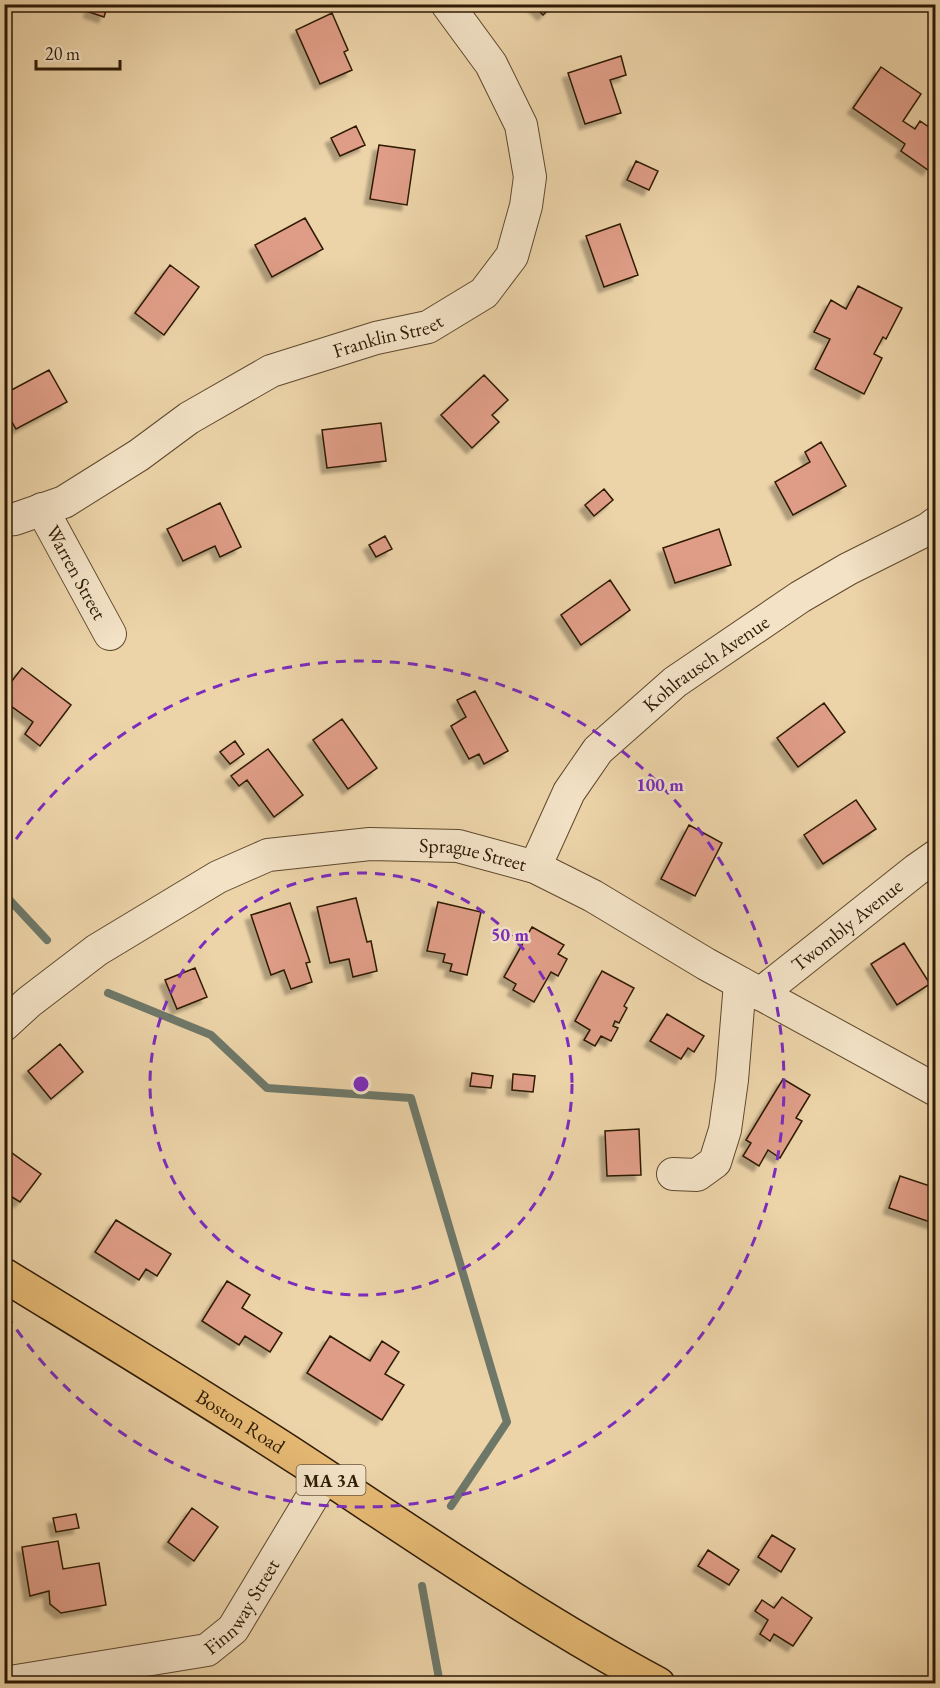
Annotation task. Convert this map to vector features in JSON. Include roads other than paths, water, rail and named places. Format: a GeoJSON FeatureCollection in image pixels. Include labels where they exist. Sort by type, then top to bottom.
{"type":"FeatureCollection","features":[{"type":"Feature","properties":{"kind":"main road","name":"Boston Road"},"geometry":{"type":"LineString","coordinates":[[4,1275],[325,1476],[506,1593],[621,1664],[657,1683]]}},
{"type":"Feature","properties":{"kind":"street","name":"Franklin Street"},"geometry":{"type":"LineString","coordinates":[[4,520],[15,519],[64,502],[139,455],[189,418],[271,371],[376,338],[428,327],[484,293],[512,256],[526,206],[530,177],[521,125],[491,64],[447,4]]}},
{"type":"Feature","properties":{"kind":"street","name":"Warren Street"},"geometry":{"type":"LineString","coordinates":[[42,509],[110,634]]}},
{"type":"Feature","properties":{"kind":"street","name":"Kohlrausch Avenue"},"geometry":{"type":"LineString","coordinates":[[535,867],[570,792],[598,750],[675,682],[800,597],[936,523]]}},
{"type":"Feature","properties":{"kind":"street","name":"Sprague Street"},"geometry":{"type":"LineString","coordinates":[[4,1025],[29,1002],[97,950],[218,877],[268,855],[370,844],[458,846],[535,867],[593,896],[706,964],[936,1090]]}},
{"type":"Feature","properties":{"kind":"street","name":"Twombly Avenue"},"geometry":{"type":"LineString","coordinates":[[750,988],[936,856]]}},
{"type":"Feature","properties":{"kind":"street"},"geometry":{"type":"LineString","coordinates":[[674,1174],[697,1175],[716,1162],[725,1130],[750,988]]}},
{"type":"Feature","properties":{"kind":"street","name":"Finnway Street"},"geometry":{"type":"LineString","coordinates":[[4,1683],[207,1650],[233,1629],[325,1476]]}},
{"type":"Feature","properties":{"kind":"waterway"},"geometry":{"type":"LineString","coordinates":[[4,894],[47,940]]}},
{"type":"Feature","properties":{"kind":"waterway"},"geometry":{"type":"LineString","coordinates":[[108,993],[211,1035],[267,1088],[411,1098],[507,1422],[451,1506]]}},
{"type":"Feature","properties":{"kind":"waterway"},"geometry":{"type":"LineString","coordinates":[[422,1586],[440,1684]]}}]}
